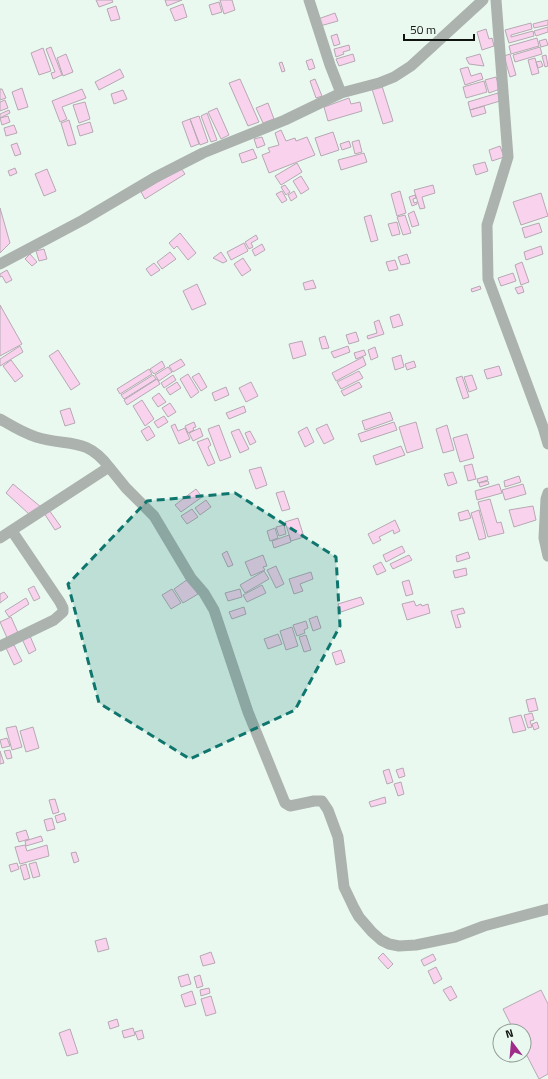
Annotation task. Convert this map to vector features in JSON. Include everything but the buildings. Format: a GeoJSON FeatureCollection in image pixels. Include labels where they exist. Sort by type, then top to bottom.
{"type":"FeatureCollection","features":[{"type":"Feature","properties":{"kind":"street"},"geometry":{"type":"LineString","coordinates":[[309,0],[330,65],[341,93]]}},
{"type":"Feature","properties":{"kind":"street"},"geometry":{"type":"LineString","coordinates":[[0,264],[83,220],[154,178],[203,153],[285,120],[341,93],[394,77],[411,66],[483,0]]}},
{"type":"Feature","properties":{"kind":"street"},"geometry":{"type":"LineString","coordinates":[[496,0],[508,157],[487,225],[488,279],[546,426],[548,444]]}},
{"type":"Feature","properties":{"kind":"street"},"geometry":{"type":"LineString","coordinates":[[0,419],[26,434],[38,438],[82,446],[96,454],[103,459],[126,488],[154,516],[191,578],[204,593],[214,610],[248,712],[285,803],[290,806],[314,801],[322,801],[328,810],[338,837],[344,887],[359,918],[372,932],[381,940],[389,944],[399,946],[416,945],[455,937],[484,926],[548,909]]}},
{"type":"Feature","properties":{"kind":"street"},"geometry":{"type":"LineString","coordinates":[[0,538],[109,467]]}},
{"type":"Feature","properties":{"kind":"street"},"geometry":{"type":"LineString","coordinates":[[548,494],[546,499],[544,538],[548,556]]}},
{"type":"Feature","properties":{"kind":"street"},"geometry":{"type":"LineString","coordinates":[[0,646],[54,620],[63,612],[60,602],[12,531]]}},
{"type":"Feature","properties":{"kind":"highlighted area"},"geometry":{"type":"Polygon","coordinates":[[[235,493],[336,557],[340,626],[295,710],[190,759],[99,703],[68,584],[147,501],[235,493]]]}}]}
